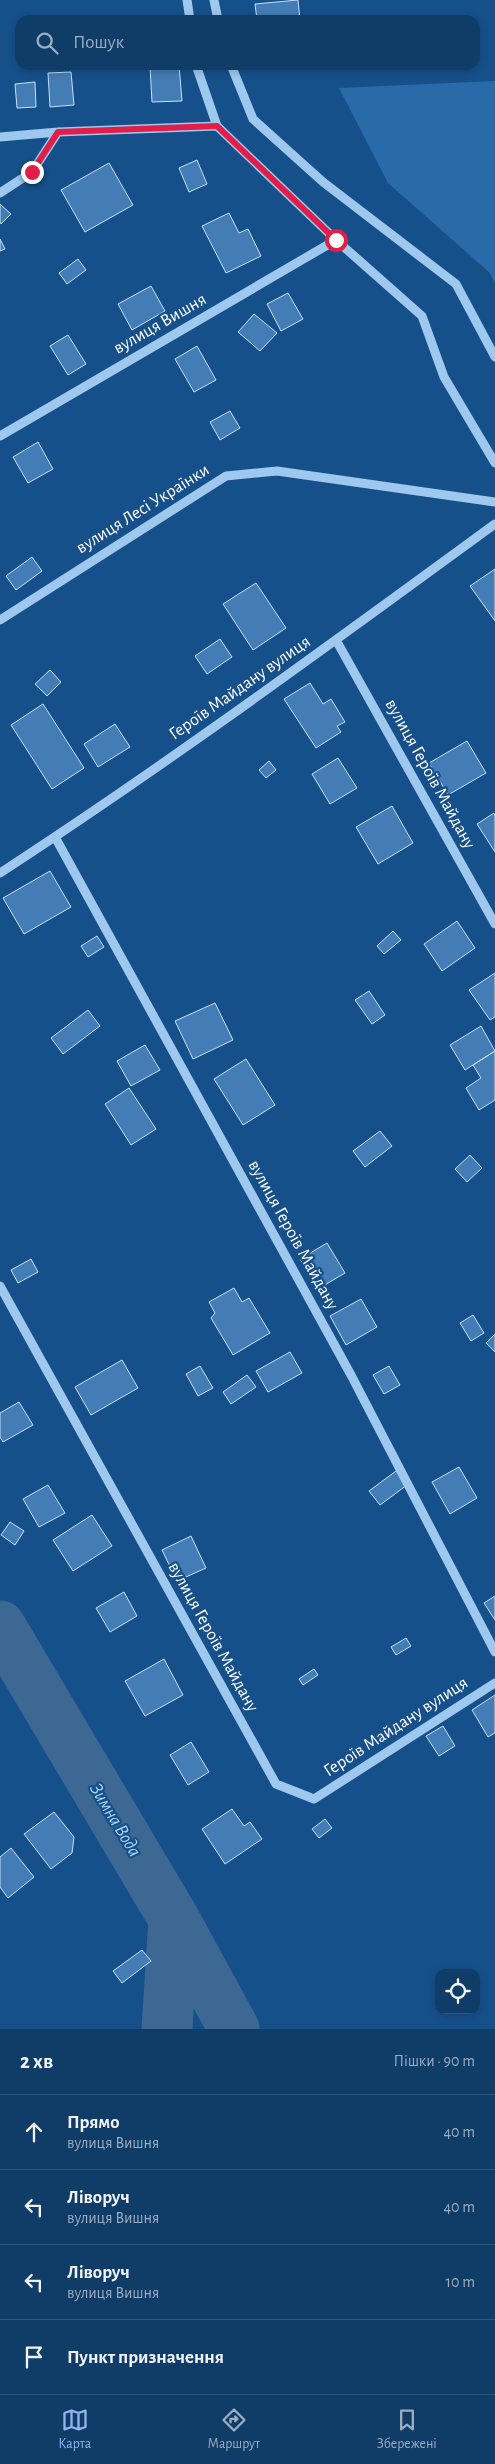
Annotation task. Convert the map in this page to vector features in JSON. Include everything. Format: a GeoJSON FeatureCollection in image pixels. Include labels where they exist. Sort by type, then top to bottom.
{"type":"FeatureCollection","features":[{"type":"Feature","properties":{"kind":"street"},"geometry":{"type":"LineString","coordinates":[[187,0],[189,15]]}},
{"type":"Feature","properties":{"kind":"street"},"geometry":{"type":"LineString","coordinates":[[214,0],[217,15]]}},
{"type":"Feature","properties":{"kind":"street"},"geometry":{"type":"LineString","coordinates":[[198,70],[217,126],[336,240],[422,316],[444,377],[495,463]]}},
{"type":"Feature","properties":{"kind":"street"},"geometry":{"type":"LineString","coordinates":[[232,70],[253,119],[323,182],[456,284],[495,356]]}},
{"type":"Feature","properties":{"kind":"street"},"geometry":{"type":"LineString","coordinates":[[0,137],[58,132],[217,126]]}},
{"type":"Feature","properties":{"kind":"street"},"geometry":{"type":"LineString","coordinates":[[0,193],[32,172],[58,132]]}},
{"type":"Feature","properties":{"kind":"street","name":"вулиця Вишня"},"geometry":{"type":"LineString","coordinates":[[0,436],[336,240]]}},
{"type":"Feature","properties":{"kind":"street","name":"вулиця Лесі Українки"},"geometry":{"type":"LineString","coordinates":[[0,620],[226,476],[276,471],[495,502]]}},
{"type":"Feature","properties":{"kind":"street","name":"Героїв Майдану вулиця"},"geometry":{"type":"LineString","coordinates":[[0,873],[55,837],[336,640],[495,524]]}},
{"type":"Feature","properties":{"kind":"street","name":"вулиця Героїв Майдану"},"geometry":{"type":"LineString","coordinates":[[336,640],[495,924]]}},
{"type":"Feature","properties":{"kind":"street","name":"вулиця Героїв Майдану"},"geometry":{"type":"LineString","coordinates":[[55,837],[351,1375],[495,1652]]}},
{"type":"Feature","properties":{"kind":"street","name":"вулиця Героїв Майдану"},"geometry":{"type":"LineString","coordinates":[[0,1286],[276,1784],[314,1799]]}},
{"type":"Feature","properties":{"kind":"street","name":"Героїв Майдану вулиця"},"geometry":{"type":"LineString","coordinates":[[314,1799],[495,1683]]}},
{"type":"Feature","properties":{"kind":"shaded area"},"geometry":{"type":"Polygon","coordinates":[[[495,81],[495,284],[490,273],[388,183],[339,88],[495,81]]]}},
{"type":"Feature","properties":{"kind":"building"},"geometry":{"type":"Polygon","coordinates":[[[298,0],[300,15],[256,15],[255,4],[298,0]]]}},
{"type":"Feature","properties":{"kind":"building"},"geometry":{"type":"Polygon","coordinates":[[[150,70],[179,70],[182,101],[152,102],[150,70]]]}},
{"type":"Feature","properties":{"kind":"building"},"geometry":{"type":"Polygon","coordinates":[[[71,72],[74,105],[50,107],[48,73],[71,72]]]}},
{"type":"Feature","properties":{"kind":"building"},"geometry":{"type":"Polygon","coordinates":[[[35,82],[36,107],[17,108],[15,84],[35,82]]]}},
{"type":"Feature","properties":{"kind":"building"},"geometry":{"type":"Polygon","coordinates":[[[197,160],[207,184],[189,192],[179,168],[197,160]]]}},
{"type":"Feature","properties":{"kind":"building"},"geometry":{"type":"Polygon","coordinates":[[[109,163],[133,205],[85,232],[61,190],[109,163]]]}},
{"type":"Feature","properties":{"kind":"building"},"geometry":{"type":"Polygon","coordinates":[[[0,204],[11,214],[1,224],[0,222],[0,204]]]}},
{"type":"Feature","properties":{"kind":"building"},"geometry":{"type":"Polygon","coordinates":[[[229,213],[239,233],[248,229],[261,256],[226,273],[202,226],[229,213]]]}},
{"type":"Feature","properties":{"kind":"building"},"geometry":{"type":"Polygon","coordinates":[[[0,239],[5,249],[0,251],[0,239]]]}},
{"type":"Feature","properties":{"kind":"building"},"geometry":{"type":"Polygon","coordinates":[[[78,259],[86,270],[67,284],[59,273],[78,259]]]}},
{"type":"Feature","properties":{"kind":"building"},"geometry":{"type":"Polygon","coordinates":[[[151,286],[165,311],[132,330],[118,304],[151,286]]]}},
{"type":"Feature","properties":{"kind":"building"},"geometry":{"type":"Polygon","coordinates":[[[288,293],[303,319],[281,331],[267,304],[288,293]]]}},
{"type":"Feature","properties":{"kind":"building"},"geometry":{"type":"Polygon","coordinates":[[[254,314],[277,333],[260,351],[238,332],[254,314]]]}},
{"type":"Feature","properties":{"kind":"building"},"geometry":{"type":"Polygon","coordinates":[[[68,335],[86,364],[68,375],[50,346],[68,335]]]}},
{"type":"Feature","properties":{"kind":"building"},"geometry":{"type":"Polygon","coordinates":[[[197,346],[216,380],[194,392],[175,359],[197,346]]]}},
{"type":"Feature","properties":{"kind":"building"},"geometry":{"type":"Polygon","coordinates":[[[230,411],[240,428],[220,440],[210,422],[230,411]]]}},
{"type":"Feature","properties":{"kind":"building"},"geometry":{"type":"Polygon","coordinates":[[[38,442],[53,469],[28,483],[13,457],[38,442]]]}},
{"type":"Feature","properties":{"kind":"building"},"geometry":{"type":"Polygon","coordinates":[[[32,557],[42,571],[16,590],[6,576],[32,557]]]}},
{"type":"Feature","properties":{"kind":"building"},"geometry":{"type":"Polygon","coordinates":[[[495,569],[495,621],[470,586],[495,569]]]}},
{"type":"Feature","properties":{"kind":"building"},"geometry":{"type":"Polygon","coordinates":[[[256,583],[286,628],[253,650],[223,604],[256,583]]]}},
{"type":"Feature","properties":{"kind":"building"},"geometry":{"type":"Polygon","coordinates":[[[220,639],[232,657],[207,674],[195,656],[220,639]]]}},
{"type":"Feature","properties":{"kind":"building"},"geometry":{"type":"Polygon","coordinates":[[[50,670],[61,682],[47,696],[35,684],[50,670]]]}},
{"type":"Feature","properties":{"kind":"building"},"geometry":{"type":"Polygon","coordinates":[[[310,683],[323,704],[331,699],[345,722],[337,726],[341,732],[316,748],[284,699],[310,683]]]}},
{"type":"Feature","properties":{"kind":"building"},"geometry":{"type":"Polygon","coordinates":[[[43,704],[84,768],[52,789],[11,725],[43,704]]]}},
{"type":"Feature","properties":{"kind":"building"},"geometry":{"type":"Polygon","coordinates":[[[115,724],[130,747],[98,767],[84,744],[115,724]]]}},
{"type":"Feature","properties":{"kind":"building"},"geometry":{"type":"Polygon","coordinates":[[[467,741],[486,773],[448,795],[429,763],[467,741]]]}},
{"type":"Feature","properties":{"kind":"building"},"geometry":{"type":"Polygon","coordinates":[[[338,758],[357,788],[330,804],[312,774],[338,758]]]}},
{"type":"Feature","properties":{"kind":"building"},"geometry":{"type":"Polygon","coordinates":[[[269,761],[276,770],[266,778],[259,770],[269,761]]]}},
{"type":"Feature","properties":{"kind":"building"},"geometry":{"type":"Polygon","coordinates":[[[392,806],[413,843],[378,864],[356,827],[392,806]]]}},
{"type":"Feature","properties":{"kind":"building"},"geometry":{"type":"Polygon","coordinates":[[[494,813],[495,816],[495,852],[477,824],[494,813]]]}},
{"type":"Feature","properties":{"kind":"building"},"geometry":{"type":"Polygon","coordinates":[[[50,871],[71,907],[24,934],[3,898],[50,871]]]}},
{"type":"Feature","properties":{"kind":"building"},"geometry":{"type":"Polygon","coordinates":[[[457,921],[475,948],[442,971],[424,944],[457,921]]]}},
{"type":"Feature","properties":{"kind":"building"},"geometry":{"type":"Polygon","coordinates":[[[393,931],[401,940],[384,954],[377,946],[393,931]]]}},
{"type":"Feature","properties":{"kind":"building"},"geometry":{"type":"Polygon","coordinates":[[[97,936],[104,947],[88,957],[81,946],[97,936]]]}},
{"type":"Feature","properties":{"kind":"building"},"geometry":{"type":"Polygon","coordinates":[[[495,973],[495,1017],[490,1020],[469,990],[495,973]]]}},
{"type":"Feature","properties":{"kind":"building"},"geometry":{"type":"Polygon","coordinates":[[[369,991],[385,1015],[372,1024],[355,1000],[369,991]]]}},
{"type":"Feature","properties":{"kind":"building"},"geometry":{"type":"Polygon","coordinates":[[[215,1003],[233,1040],[193,1059],[175,1021],[215,1003]]]}},
{"type":"Feature","properties":{"kind":"building"},"geometry":{"type":"Polygon","coordinates":[[[88,1010],[100,1026],[63,1054],[51,1038],[88,1010]]]}},
{"type":"Feature","properties":{"kind":"building"},"geometry":{"type":"Polygon","coordinates":[[[481,1026],[495,1051],[465,1070],[450,1045],[481,1026]]]}},
{"type":"Feature","properties":{"kind":"building"},"geometry":{"type":"Polygon","coordinates":[[[145,1045],[160,1070],[131,1086],[117,1061],[145,1045]]]}},
{"type":"Feature","properties":{"kind":"building"},"geometry":{"type":"Polygon","coordinates":[[[495,1051],[495,1100],[479,1110],[466,1088],[481,1078],[473,1065],[495,1051]]]}},
{"type":"Feature","properties":{"kind":"building"},"geometry":{"type":"Polygon","coordinates":[[[246,1059],[275,1105],[243,1125],[214,1079],[246,1059]]]}},
{"type":"Feature","properties":{"kind":"building"},"geometry":{"type":"Polygon","coordinates":[[[129,1088],[156,1129],[131,1145],[105,1104],[129,1088]]]}},
{"type":"Feature","properties":{"kind":"building"},"geometry":{"type":"Polygon","coordinates":[[[380,1131],[392,1146],[365,1167],[353,1151],[380,1131]]]}},
{"type":"Feature","properties":{"kind":"building"},"geometry":{"type":"Polygon","coordinates":[[[470,1155],[482,1168],[467,1182],[455,1169],[470,1155]]]}},
{"type":"Feature","properties":{"kind":"building"},"geometry":{"type":"Polygon","coordinates":[[[327,1243],[345,1273],[318,1289],[300,1259],[327,1243]]]}},
{"type":"Feature","properties":{"kind":"building"},"geometry":{"type":"Polygon","coordinates":[[[31,1259],[38,1272],[18,1283],[11,1270],[31,1259]]]}},
{"type":"Feature","properties":{"kind":"building"},"geometry":{"type":"Polygon","coordinates":[[[234,1288],[242,1302],[249,1298],[270,1333],[233,1355],[211,1318],[215,1313],[209,1302],[234,1288]]]}},
{"type":"Feature","properties":{"kind":"building"},"geometry":{"type":"Polygon","coordinates":[[[361,1299],[377,1327],[346,1345],[330,1316],[361,1299]]]}},
{"type":"Feature","properties":{"kind":"building"},"geometry":{"type":"Polygon","coordinates":[[[473,1315],[484,1333],[471,1341],[460,1323],[473,1315]]]}},
{"type":"Feature","properties":{"kind":"building"},"geometry":{"type":"Polygon","coordinates":[[[495,1334],[495,1352],[486,1343],[495,1334]]]}},
{"type":"Feature","properties":{"kind":"building"},"geometry":{"type":"Polygon","coordinates":[[[290,1352],[302,1373],[268,1392],[256,1371],[290,1352]]]}},
{"type":"Feature","properties":{"kind":"building"},"geometry":{"type":"Polygon","coordinates":[[[122,1360],[138,1388],[91,1415],[75,1387],[122,1360]]]}},
{"type":"Feature","properties":{"kind":"building"},"geometry":{"type":"Polygon","coordinates":[[[200,1366],[213,1388],[198,1396],[186,1374],[200,1366]]]}},
{"type":"Feature","properties":{"kind":"building"},"geometry":{"type":"Polygon","coordinates":[[[389,1366],[400,1385],[384,1394],[373,1375],[389,1366]]]}},
{"type":"Feature","properties":{"kind":"building"},"geometry":{"type":"Polygon","coordinates":[[[247,1375],[256,1387],[231,1404],[223,1392],[247,1375]]]}},
{"type":"Feature","properties":{"kind":"building"},"geometry":{"type":"Polygon","coordinates":[[[19,1402],[33,1425],[3,1442],[0,1437],[0,1413],[19,1402]]]}},
{"type":"Feature","properties":{"kind":"building"},"geometry":{"type":"Polygon","coordinates":[[[459,1467],[477,1498],[450,1514],[432,1482],[459,1467]]]}},
{"type":"Feature","properties":{"kind":"building"},"geometry":{"type":"Polygon","coordinates":[[[396,1471],[407,1485],[380,1505],[369,1491],[396,1471]]]}},
{"type":"Feature","properties":{"kind":"building"},"geometry":{"type":"Polygon","coordinates":[[[48,1485],[65,1513],[39,1527],[23,1499],[48,1485]]]}},
{"type":"Feature","properties":{"kind":"building"},"geometry":{"type":"Polygon","coordinates":[[[92,1515],[112,1546],[73,1571],[53,1540],[92,1515]]]}},
{"type":"Feature","properties":{"kind":"building"},"geometry":{"type":"Polygon","coordinates":[[[10,1522],[24,1531],[15,1545],[1,1535],[10,1522]]]}},
{"type":"Feature","properties":{"kind":"building"},"geometry":{"type":"Polygon","coordinates":[[[191,1536],[206,1568],[177,1581],[162,1550],[191,1536]]]}},
{"type":"Feature","properties":{"kind":"building"},"geometry":{"type":"Polygon","coordinates":[[[124,1592],[137,1616],[110,1632],[96,1608],[124,1592]]]}},
{"type":"Feature","properties":{"kind":"building"},"geometry":{"type":"Polygon","coordinates":[[[495,1596],[495,1620],[484,1603],[495,1596]]]}},
{"type":"Feature","properties":{"kind":"building"},"geometry":{"type":"Polygon","coordinates":[[[406,1638],[411,1646],[396,1655],[391,1647],[406,1638]]]}},
{"type":"Feature","properties":{"kind":"building"},"geometry":{"type":"Polygon","coordinates":[[[164,1659],[183,1695],[145,1716],[125,1681],[164,1659]]]}},
{"type":"Feature","properties":{"kind":"building"},"geometry":{"type":"Polygon","coordinates":[[[314,1669],[318,1675],[303,1685],[299,1679],[314,1669]]]}},
{"type":"Feature","properties":{"kind":"building"},"geometry":{"type":"Polygon","coordinates":[[[495,1695],[495,1733],[488,1737],[472,1710],[495,1695]]]}},
{"type":"Feature","properties":{"kind":"building"},"geometry":{"type":"Polygon","coordinates":[[[443,1726],[455,1746],[439,1756],[426,1736],[443,1726]]]}},
{"type":"Feature","properties":{"kind":"building"},"geometry":{"type":"Polygon","coordinates":[[[191,1742],[209,1772],[188,1785],[170,1755],[191,1742]]]}},
{"type":"Feature","properties":{"kind":"building"},"geometry":{"type":"Polygon","coordinates":[[[232,1809],[244,1826],[250,1822],[262,1839],[225,1864],[202,1829],[232,1809]]]}},
{"type":"Feature","properties":{"kind":"building"},"geometry":{"type":"Polygon","coordinates":[[[54,1812],[74,1837],[72,1853],[51,1869],[24,1834],[54,1812]]]}},
{"type":"Feature","properties":{"kind":"building"},"geometry":{"type":"Polygon","coordinates":[[[325,1819],[332,1828],[319,1838],[312,1829],[325,1819]]]}},
{"type":"Feature","properties":{"kind":"building"},"geometry":{"type":"Polygon","coordinates":[[[11,1848],[34,1877],[8,1898],[0,1887],[0,1857],[11,1848]]]}},
{"type":"Feature","properties":{"kind":"building"},"geometry":{"type":"Polygon","coordinates":[[[142,1950],[151,1961],[122,1983],[113,1971],[142,1950]]]}},
{"type":"Feature","properties":{"kind":"waterway","name":"Зимна Вода"},"geometry":{"type":"LineString","coordinates":[[0,1626],[174,1919],[167,2029]]}},
{"type":"Feature","properties":{"kind":"waterway"},"geometry":{"type":"LineString","coordinates":[[174,1919],[234,2029]]}},
{"type":"Feature","properties":{"kind":"route"},"geometry":{"type":"LineString","coordinates":[[32,172],[58,132],[217,126],[336,240]]}}]}
